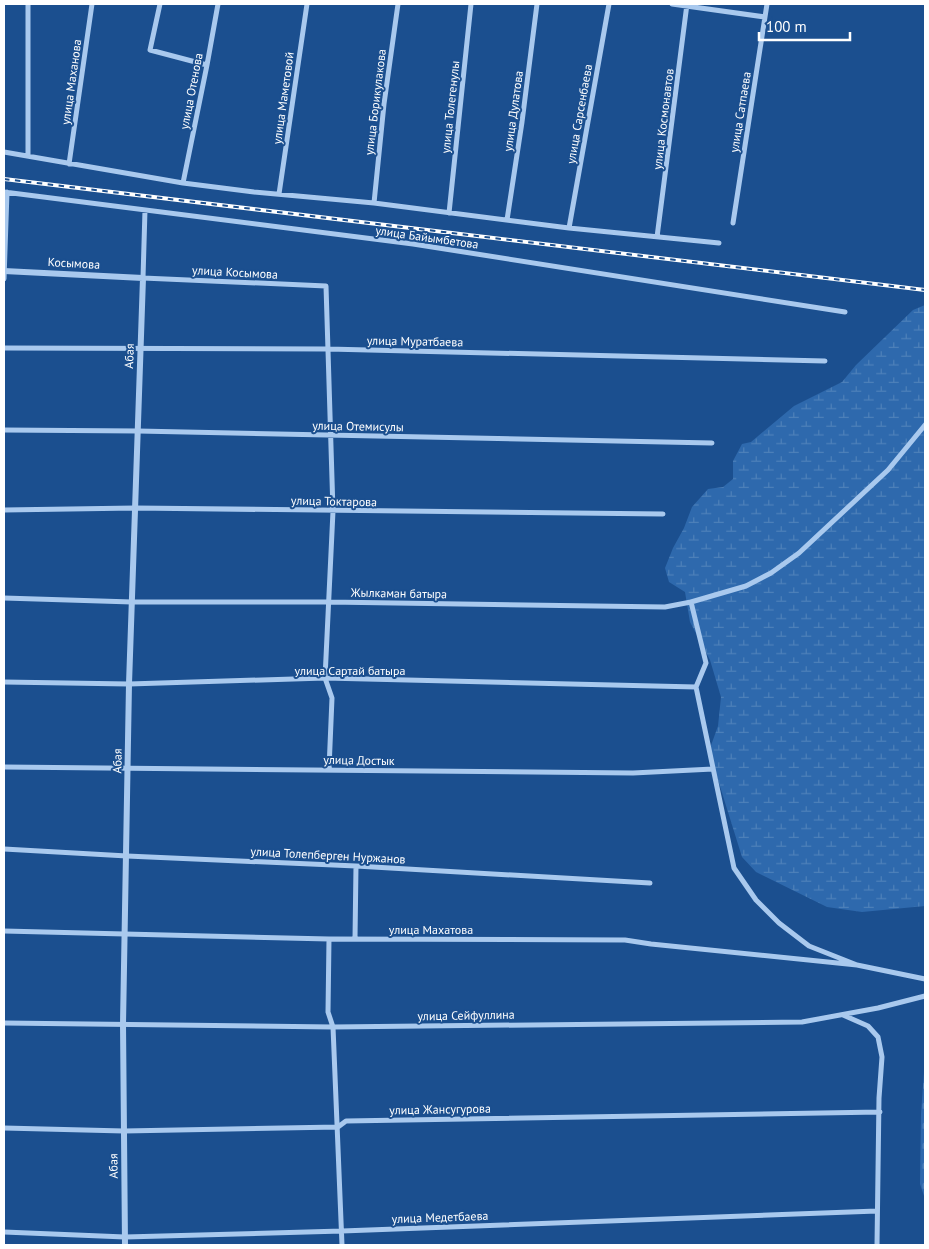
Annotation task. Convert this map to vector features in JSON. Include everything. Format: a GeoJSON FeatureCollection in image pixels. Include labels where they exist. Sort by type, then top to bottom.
{"type":"FeatureCollection","features":[{"type":"Feature","properties":{"kind":"street"},"geometry":{"type":"LineString","coordinates":[[28,4],[28,156]]}},
{"type":"Feature","properties":{"kind":"street","name":"улица Маханова"},"geometry":{"type":"LineString","coordinates":[[69,164],[92,4]]}},
{"type":"Feature","properties":{"kind":"street"},"geometry":{"type":"LineString","coordinates":[[160,4],[150,50],[207,65]]}},
{"type":"Feature","properties":{"kind":"street","name":"улица Отенова"},"geometry":{"type":"LineString","coordinates":[[183,183],[218,4]]}},
{"type":"Feature","properties":{"kind":"street","name":"улица Маметовой"},"geometry":{"type":"LineString","coordinates":[[279,194],[307,4]]}},
{"type":"Feature","properties":{"kind":"street","name":"улица Борикулакова"},"geometry":{"type":"LineString","coordinates":[[374,203],[384,104],[398,4]]}},
{"type":"Feature","properties":{"kind":"street","name":"улица Толегенулы"},"geometry":{"type":"LineString","coordinates":[[449,213],[471,4]]}},
{"type":"Feature","properties":{"kind":"street","name":"улица Дулатова"},"geometry":{"type":"LineString","coordinates":[[507,220],[537,4]]}},
{"type":"Feature","properties":{"kind":"street","name":"улица Сарсенбаева"},"geometry":{"type":"LineString","coordinates":[[569,228],[609,4]]}},
{"type":"Feature","properties":{"kind":"street"},"geometry":{"type":"LineString","coordinates":[[672,4],[765,18]]}},
{"type":"Feature","properties":{"kind":"street","name":"улица Сатпаева"},"geometry":{"type":"LineString","coordinates":[[734,223],[768,4]]}},
{"type":"Feature","properties":{"kind":"street","name":"улица Космонавтов"},"geometry":{"type":"LineString","coordinates":[[658,237],[687,5]]}},
{"type":"Feature","properties":{"kind":"street"},"geometry":{"type":"LineString","coordinates":[[4,152],[183,183],[374,203],[569,228],[719,243]]}},
{"type":"Feature","properties":{"kind":"street"},"geometry":{"type":"LineString","coordinates":[[4,279],[6,192]]}},
{"type":"Feature","properties":{"kind":"street","name":"улица Байымбетова"},"geometry":{"type":"LineString","coordinates":[[6,192],[413,244],[845,312]]}},
{"type":"Feature","properties":{"kind":"street"},"geometry":{"type":"LineString","coordinates":[[143,278],[145,210]]}},
{"type":"Feature","properties":{"kind":"street","name":"Косымова"},"geometry":{"type":"LineString","coordinates":[[4,271],[143,278]]}},
{"type":"Feature","properties":{"kind":"street","name":"улица Косымова"},"geometry":{"type":"LineString","coordinates":[[143,278],[326,286],[328,349]]}},
{"type":"Feature","properties":{"kind":"street","name":"Абая"},"geometry":{"type":"LineString","coordinates":[[125,1245],[123,1024],[129,684],[143,278]]}},
{"type":"Feature","properties":{"kind":"street","name":"улица Муратбаева"},"geometry":{"type":"LineString","coordinates":[[4,348],[328,349],[825,361]]}},
{"type":"Feature","properties":{"kind":"street"},"geometry":{"type":"LineString","coordinates":[[328,349],[333,511],[325,678],[332,698],[329,770]]}},
{"type":"Feature","properties":{"kind":"street","name":"Жылкаман батыра"},"geometry":{"type":"LineString","coordinates":[[4,598],[132,602],[665,606],[691,602],[746,586],[770,573],[799,553],[888,470],[925,425]]}},
{"type":"Feature","properties":{"kind":"street","name":"улица Отемисулы"},"geometry":{"type":"LineString","coordinates":[[4,430],[712,443]]}},
{"type":"Feature","properties":{"kind":"street","name":"улица Токтарова"},"geometry":{"type":"LineString","coordinates":[[4,510],[135,508],[663,514]]}},
{"type":"Feature","properties":{"kind":"street"},"geometry":{"type":"LineString","coordinates":[[691,602],[706,663],[696,686],[734,868],[756,900],[779,923],[809,946],[857,965],[925,979]]}},
{"type":"Feature","properties":{"kind":"street","name":"улица Сартай батыра"},"geometry":{"type":"LineString","coordinates":[[4,682],[129,684],[325,678],[696,686]]}},
{"type":"Feature","properties":{"kind":"street","name":"улица Достык"},"geometry":{"type":"LineString","coordinates":[[4,767],[633,773],[713,768]]}},
{"type":"Feature","properties":{"kind":"street","name":"улица Толепберген Нуржанов"},"geometry":{"type":"LineString","coordinates":[[4,849],[356,866],[650,883]]}},
{"type":"Feature","properties":{"kind":"street"},"geometry":{"type":"LineString","coordinates":[[355,938],[356,866]]}},
{"type":"Feature","properties":{"kind":"street","name":"улица Махатова"},"geometry":{"type":"LineString","coordinates":[[4,931],[329,938],[625,940],[857,965]]}},
{"type":"Feature","properties":{"kind":"street"},"geometry":{"type":"LineString","coordinates":[[329,938],[328,1012],[333,1027],[342,1245]]}},
{"type":"Feature","properties":{"kind":"street","name":"улица Сейфуллина"},"geometry":{"type":"LineString","coordinates":[[4,1023],[333,1027],[802,1022],[878,1008],[925,996]]}},
{"type":"Feature","properties":{"kind":"street"},"geometry":{"type":"LineString","coordinates":[[843,1014],[868,1026],[878,1037],[882,1057],[877,1245]]}},
{"type":"Feature","properties":{"kind":"street","name":"улица Жансугурова"},"geometry":{"type":"LineString","coordinates":[[4,1128],[124,1130],[338,1128],[346,1121],[880,1112]]}},
{"type":"Feature","properties":{"kind":"street","name":"улица Медетбаева"},"geometry":{"type":"LineString","coordinates":[[4,1232],[125,1238],[877,1210]]}},
{"type":"Feature","properties":{"kind":"green space"},"geometry":{"type":"Polygon","coordinates":[[[925,305],[925,906],[862,912],[827,907],[756,872],[742,857],[709,751],[718,726],[721,697],[710,660],[690,622],[685,592],[669,582],[665,568],[692,507],[708,489],[723,487],[733,479],[733,461],[742,444],[751,442],[794,406],[842,382],[856,365],[913,310],[925,305]]]}},
{"type":"Feature","properties":{"kind":"green space"},"geometry":{"type":"Polygon","coordinates":[[[925,1058],[925,1199],[920,1184],[921,1114],[925,1058]]]}},
{"type":"Feature","properties":{"kind":"railway"},"geometry":{"type":"LineString","coordinates":[[4,179],[925,290]]}}]}
